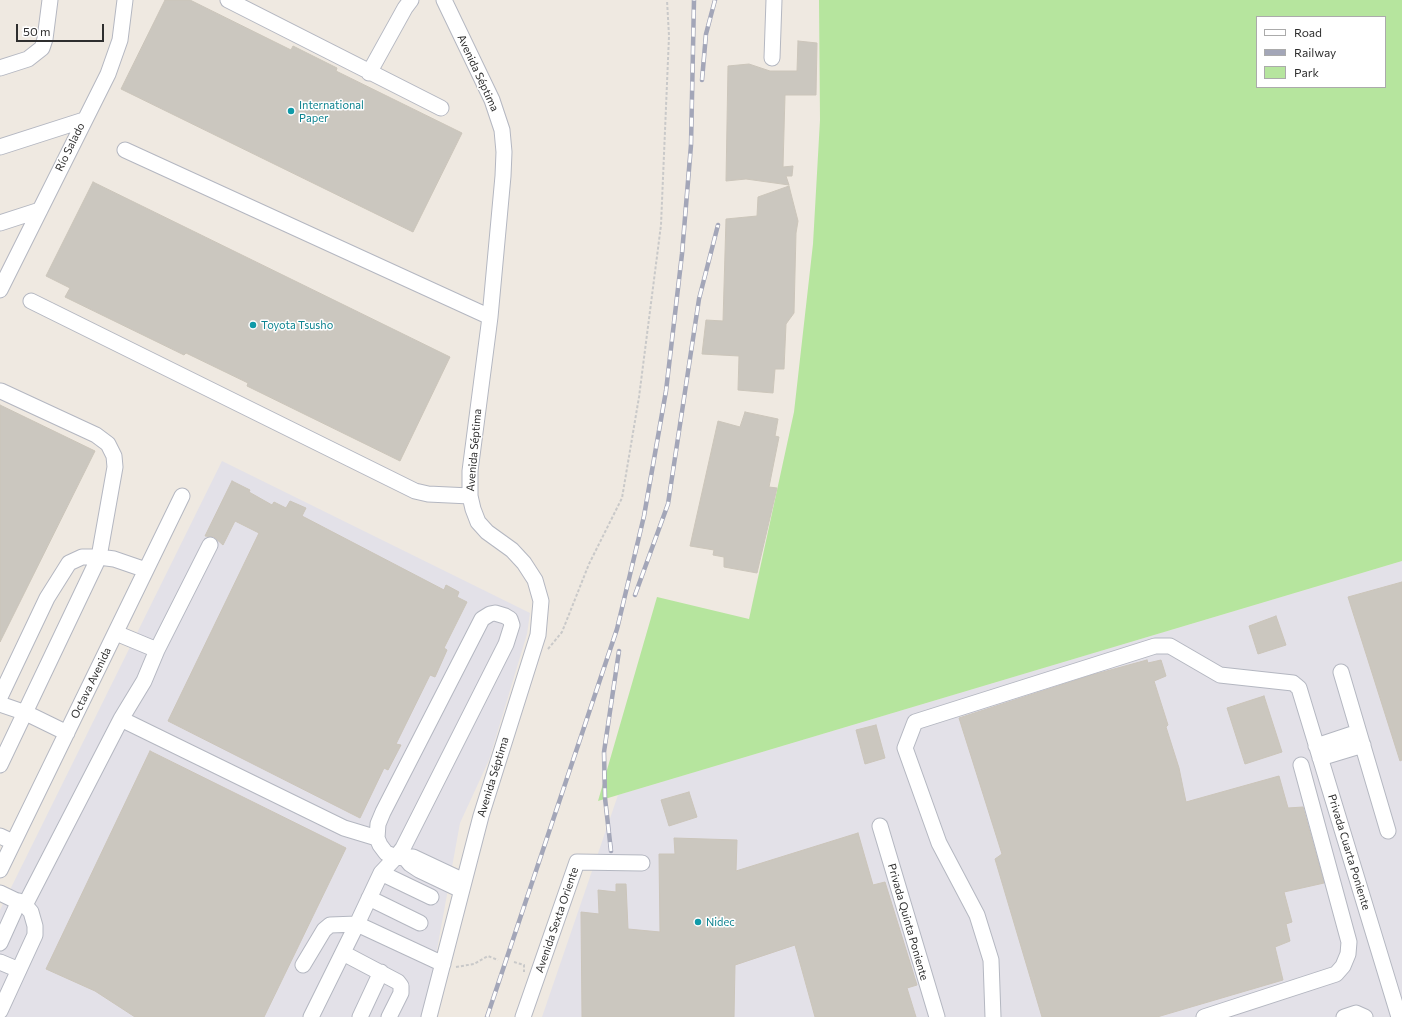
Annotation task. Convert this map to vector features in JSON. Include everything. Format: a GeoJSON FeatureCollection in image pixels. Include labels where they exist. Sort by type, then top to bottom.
{"type":"FeatureCollection","features":[{"type":"Feature","properties":{"kind":"street"},"geometry":{"type":"LineString","coordinates":[[0,68],[28,59],[42,48],[45,39],[50,0]]}},
{"type":"Feature","properties":{"kind":"street","name":"Río Salado"},"geometry":{"type":"LineString","coordinates":[[0,290],[116,56],[120,40],[125,0]]}},
{"type":"Feature","properties":{"kind":"street"},"geometry":{"type":"LineString","coordinates":[[228,0],[440,108]]}},
{"type":"Feature","properties":{"kind":"street"},"geometry":{"type":"LineString","coordinates":[[369,73],[405,8],[411,0]]}},
{"type":"Feature","properties":{"kind":"street","name":"Avenida Séptima"},"geometry":{"type":"LineString","coordinates":[[429,1017],[481,816],[538,635],[541,601],[535,580],[524,563],[512,550],[487,532],[478,522],[470,496],[470,471],[490,317],[503,176],[502,130],[492,100],[444,0]]}},
{"type":"Feature","properties":{"kind":"street"},"geometry":{"type":"LineString","coordinates":[[772,58],[774,0]]}},
{"type":"Feature","properties":{"kind":"street"},"geometry":{"type":"LineString","coordinates":[[0,147],[84,120]]}},
{"type":"Feature","properties":{"kind":"street"},"geometry":{"type":"LineString","coordinates":[[125,150],[490,317]]}},
{"type":"Feature","properties":{"kind":"street"},"geometry":{"type":"LineString","coordinates":[[0,223],[40,210]]}},
{"type":"Feature","properties":{"kind":"street"},"geometry":{"type":"LineString","coordinates":[[31,301],[415,491],[428,494],[470,496]]}},
{"type":"Feature","properties":{"kind":"street"},"geometry":{"type":"LineString","coordinates":[[0,391],[96,435],[108,444],[114,456],[115,467],[99,557],[0,765]]}},
{"type":"Feature","properties":{"kind":"street","name":"Octava Avenida"},"geometry":{"type":"LineString","coordinates":[[0,870],[7,839],[67,733],[182,496]]}},
{"type":"Feature","properties":{"kind":"street"},"geometry":{"type":"LineString","coordinates":[[0,943],[121,719],[144,681],[157,650],[210,545]]}},
{"type":"Feature","properties":{"kind":"street"},"geometry":{"type":"LineString","coordinates":[[0,697],[47,598],[69,563],[82,557],[99,557],[114,559],[146,570]]}},
{"type":"Feature","properties":{"kind":"street"},"geometry":{"type":"LineString","coordinates":[[310,1017],[343,953],[381,873],[401,857],[403,848],[506,644],[512,626],[510,619],[495,612],[482,619],[378,824],[377,838],[386,853],[401,857],[413,857],[462,886]]}},
{"type":"Feature","properties":{"kind":"street"},"geometry":{"type":"LineString","coordinates":[[116,633],[157,650]]}},
{"type":"Feature","properties":{"kind":"street","name":"Privada Cuarta Poniente"},"geometry":{"type":"LineString","coordinates":[[994,1017],[991,960],[977,915],[939,843],[905,748],[915,722],[1154,646],[1170,646],[1220,674],[1293,683],[1299,688],[1399,1017]]}},
{"type":"Feature","properties":{"kind":"street"},"geometry":{"type":"LineString","coordinates":[[1341,672],[1388,831]]}},
{"type":"Feature","properties":{"kind":"street"},"geometry":{"type":"LineString","coordinates":[[0,704],[26,713],[67,733]]}},
{"type":"Feature","properties":{"kind":"street"},"geometry":{"type":"LineString","coordinates":[[121,719],[344,828],[377,838]]}},
{"type":"Feature","properties":{"kind":"street"},"geometry":{"type":"LineString","coordinates":[[1318,752],[1361,738]]}},
{"type":"Feature","properties":{"kind":"street"},"geometry":{"type":"LineString","coordinates":[[1204,1017],[1336,974],[1343,966],[1348,954],[1348,942],[1301,765]]}},
{"type":"Feature","properties":{"kind":"street","name":"Privada Quinta Poniente"},"geometry":{"type":"LineString","coordinates":[[880,826],[937,1017]]}},
{"type":"Feature","properties":{"kind":"street","name":"Avenida Sexta Oriente"},"geometry":{"type":"LineString","coordinates":[[522,1017],[577,862],[642,862]]}},
{"type":"Feature","properties":{"kind":"street"},"geometry":{"type":"LineString","coordinates":[[381,873],[431,897]]}},
{"type":"Feature","properties":{"kind":"street"},"geometry":{"type":"LineString","coordinates":[[0,892],[22,903],[34,918],[35,935],[0,1011]]}},
{"type":"Feature","properties":{"kind":"street"},"geometry":{"type":"LineString","coordinates":[[369,898],[420,922]]}},
{"type":"Feature","properties":{"kind":"street"},"geometry":{"type":"LineString","coordinates":[[303,965],[324,930],[330,925],[357,924],[443,964]]}},
{"type":"Feature","properties":{"kind":"street"},"geometry":{"type":"LineString","coordinates":[[343,953],[394,979],[401,986],[400,993],[389,1017]]}},
{"type":"Feature","properties":{"kind":"street"},"geometry":{"type":"LineString","coordinates":[[0,962],[19,970]]}},
{"type":"Feature","properties":{"kind":"street"},"geometry":{"type":"LineString","coordinates":[[360,1017],[381,972]]}},
{"type":"Feature","properties":{"kind":"street"},"geometry":{"type":"LineString","coordinates":[[1344,1017],[1356,1013],[1365,1017]]}},
{"type":"Feature","properties":{"kind":"path"},"geometry":{"type":"LineString","coordinates":[[543,654],[562,632],[589,564],[622,498],[639,397],[661,224],[669,36],[667,0]]}},
{"type":"Feature","properties":{"kind":"path"},"geometry":{"type":"LineString","coordinates":[[443,964],[453,967],[464,966],[474,964],[488,956],[498,960]]}},
{"type":"Feature","properties":{"kind":"shaded area"},"geometry":{"type":"Polygon","coordinates":[[[222,461],[530,613],[527,634],[489,760],[460,823],[430,988],[421,1017],[0,1017],[0,910],[222,461]]]}},
{"type":"Feature","properties":{"kind":"shaded area"},"geometry":{"type":"Polygon","coordinates":[[[1402,561],[1402,1017],[542,1017],[618,795],[1402,561]]]}},
{"type":"Feature","properties":{"kind":"green space"},"geometry":{"type":"Polygon","coordinates":[[[819,0],[1402,0],[1402,561],[598,801],[657,597],[749,619],[794,412],[813,244],[820,120],[819,0]]]}},
{"type":"Feature","properties":{"kind":"building","name":"International Paper"},"geometry":{"type":"Polygon","coordinates":[[[165,0],[190,0],[291,50],[293,46],[337,68],[336,71],[462,133],[413,232],[121,89],[165,0]]]}},
{"type":"Feature","properties":{"kind":"building"},"geometry":{"type":"Polygon","coordinates":[[[798,41],[817,43],[816,95],[785,95],[783,167],[793,166],[792,176],[786,176],[789,185],[746,179],[726,181],[728,66],[749,64],[770,71],[797,71],[798,41]]]}},
{"type":"Feature","properties":{"kind":"building","name":"Toyota Tsusho"},"geometry":{"type":"Polygon","coordinates":[[[93,182],[450,357],[400,461],[247,386],[248,383],[186,353],[184,355],[65,297],[70,288],[46,276],[93,182]]]}},
{"type":"Feature","properties":{"kind":"building"},"geometry":{"type":"Polygon","coordinates":[[[789,186],[798,221],[796,233],[794,313],[786,324],[784,369],[775,369],[773,393],[738,390],[739,356],[702,354],[706,320],[723,321],[726,219],[757,216],[758,197],[789,186]]]}},
{"type":"Feature","properties":{"kind":"building"},"geometry":{"type":"Polygon","coordinates":[[[0,405],[95,451],[0,642],[0,405]]]}},
{"type":"Feature","properties":{"kind":"building"},"geometry":{"type":"Polygon","coordinates":[[[745,412],[778,419],[775,436],[779,437],[769,487],[777,488],[757,573],[724,567],[724,557],[713,555],[714,550],[690,546],[718,421],[740,427],[745,412]]]}},
{"type":"Feature","properties":{"kind":"building"},"geometry":{"type":"Polygon","coordinates":[[[232,481],[250,490],[249,492],[272,505],[274,502],[286,508],[290,501],[306,508],[302,516],[444,590],[446,585],[459,592],[457,597],[467,602],[444,648],[447,650],[435,677],[430,675],[396,744],[401,745],[388,770],[384,768],[360,818],[168,721],[259,533],[235,521],[223,545],[214,537],[205,536],[232,481]]]}},
{"type":"Feature","properties":{"kind":"building"},"geometry":{"type":"Polygon","coordinates":[[[1402,582],[1402,760],[1400,761],[1348,597],[1402,582]]]}},
{"type":"Feature","properties":{"kind":"building"},"geometry":{"type":"Polygon","coordinates":[[[1276,616],[1286,645],[1258,654],[1249,626],[1276,616]]]}},
{"type":"Feature","properties":{"kind":"building"},"geometry":{"type":"Polygon","coordinates":[[[1147,660],[1148,663],[1161,660],[1166,676],[1154,681],[1168,725],[1166,727],[1179,768],[1186,802],[1279,776],[1288,808],[1303,807],[1324,883],[1284,892],[1292,922],[1286,924],[1290,941],[1275,947],[1283,980],[1157,1017],[1042,1017],[995,859],[1002,854],[959,718],[1092,675],[1147,660]]]}},
{"type":"Feature","properties":{"kind":"building"},"geometry":{"type":"Polygon","coordinates":[[[1264,696],[1282,752],[1245,764],[1227,708],[1264,696]]]}},
{"type":"Feature","properties":{"kind":"building"},"geometry":{"type":"Polygon","coordinates":[[[876,725],[885,758],[865,764],[856,730],[876,725]]]}},
{"type":"Feature","properties":{"kind":"building"},"geometry":{"type":"Polygon","coordinates":[[[150,751],[346,848],[264,1017],[135,1017],[95,991],[46,969],[150,751]]]}},
{"type":"Feature","properties":{"kind":"building"},"geometry":{"type":"Polygon","coordinates":[[[689,792],[697,817],[669,826],[661,800],[689,792]]]}},
{"type":"Feature","properties":{"kind":"building"},"geometry":{"type":"Polygon","coordinates":[[[858,833],[873,885],[885,882],[917,985],[907,988],[916,1017],[815,1017],[795,945],[735,965],[734,1017],[582,1017],[581,912],[599,914],[598,890],[616,892],[616,884],[626,884],[628,929],[660,932],[659,854],[675,854],[674,838],[737,840],[736,871],[858,833]]]}},
{"type":"Feature","properties":{"kind":"railway"},"geometry":{"type":"LineString","coordinates":[[487,1017],[617,629],[644,516],[666,391],[682,254],[691,145],[694,0]]}},
{"type":"Feature","properties":{"kind":"railway"},"geometry":{"type":"LineString","coordinates":[[702,80],[706,34],[715,0]]}},
{"type":"Feature","properties":{"kind":"railway"},"geometry":{"type":"LineString","coordinates":[[635,595],[668,504],[699,299],[718,225]]}},
{"type":"Feature","properties":{"kind":"railway"},"geometry":{"type":"LineString","coordinates":[[611,851],[605,798],[604,752],[619,651]]}},
{"type":"Feature","properties":{"kind":"place","name":"International Paper"},"geometry":{"type":"Point","coordinates":[291,111]}},
{"type":"Feature","properties":{"kind":"place","name":"Toyota Tsusho"},"geometry":{"type":"Point","coordinates":[253,325]}},
{"type":"Feature","properties":{"kind":"place","name":"Nidec"},"geometry":{"type":"Point","coordinates":[698,922]}}]}
